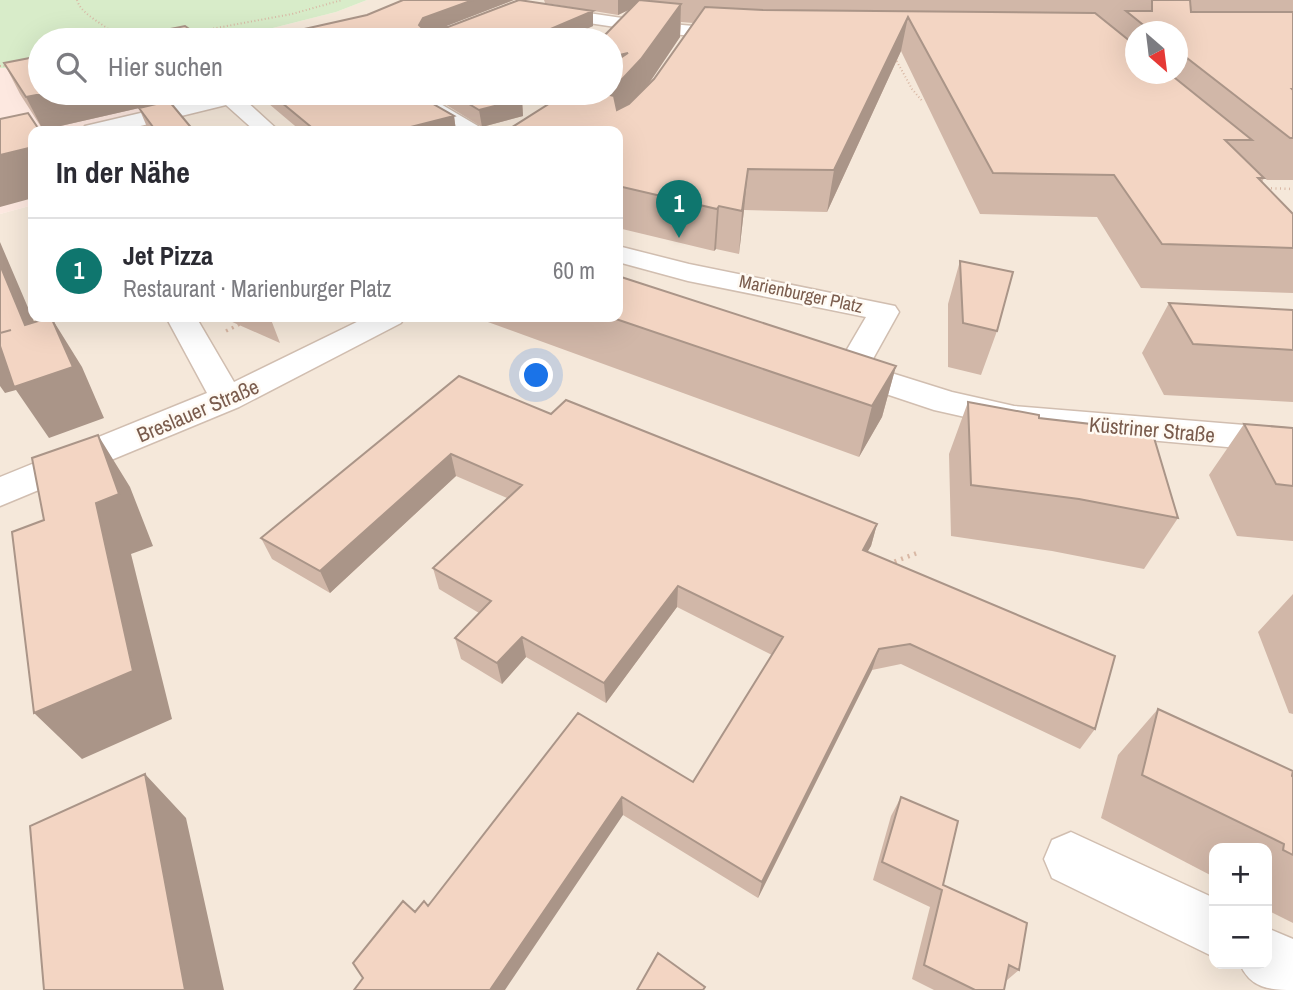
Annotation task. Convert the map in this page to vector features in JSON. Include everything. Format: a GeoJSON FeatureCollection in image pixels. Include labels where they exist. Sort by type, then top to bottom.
{"type":"FeatureCollection","features":[{"type":"Feature","properties":{"kind":"street"},"geometry":{"type":"LineString","coordinates":[[529,4],[622,24],[760,36]]}},
{"type":"Feature","properties":{"kind":"street"},"geometry":{"type":"LineString","coordinates":[[684,50],[696,32]]}},
{"type":"Feature","properties":{"kind":"street"},"geometry":{"type":"LineString","coordinates":[[114,126],[201,105]]}},
{"type":"Feature","properties":{"kind":"street"},"geometry":{"type":"LineString","coordinates":[[238,105],[262,126]]}},
{"type":"Feature","properties":{"kind":"street"},"geometry":{"type":"LineString","coordinates":[[428,105],[462,126]]}},
{"type":"Feature","properties":{"kind":"street","name":"Marienburger Platz"},"geometry":{"type":"LineString","coordinates":[[623,255],[688,272],[884,312],[850,371]]}},
{"type":"Feature","properties":{"kind":"street"},"geometry":{"type":"LineString","coordinates":[[184,322],[227,399]]}},
{"type":"Feature","properties":{"kind":"street","name":"Breslauer Straße"},"geometry":{"type":"LineString","coordinates":[[0,492],[227,399],[328,351],[381,322]]}},
{"type":"Feature","properties":{"kind":"street"},"geometry":{"type":"LineString","coordinates":[[799,354],[850,371]]}},
{"type":"Feature","properties":{"kind":"street","name":"Küstriner Straße"},"geometry":{"type":"LineString","coordinates":[[850,371],[946,402],[1014,417],[1293,441]]}},
{"type":"Feature","properties":{"kind":"street"},"geometry":{"type":"LineString","coordinates":[[1071,859],[1209,926]]}},
{"type":"Feature","properties":{"kind":"street"},"geometry":{"type":"LineString","coordinates":[[1272,960],[1293,972]]}},
{"type":"Feature","properties":{"kind":"path"},"geometry":{"type":"LineString","coordinates":[[77,0],[79,7],[108,28]]}},
{"type":"Feature","properties":{"kind":"path"},"geometry":{"type":"LineString","coordinates":[[217,28],[292,14],[342,0]]}},
{"type":"Feature","properties":{"kind":"path"},"geometry":{"type":"LineString","coordinates":[[891,53],[912,89],[923,102]]}},
{"type":"Feature","properties":{"kind":"path"},"geometry":{"type":"LineString","coordinates":[[0,66],[19,66]]}},
{"type":"Feature","properties":{"kind":"path"},"geometry":{"type":"LineString","coordinates":[[1260,188],[1293,189]]}},
{"type":"Feature","properties":{"kind":"path"},"geometry":{"type":"LineString","coordinates":[[885,565],[920,552]]}},
{"type":"Feature","properties":{"kind":"shaded area"},"geometry":{"type":"Polygon","coordinates":[[[367,0],[1293,0],[1293,990],[0,990],[0,214],[28,206],[28,322],[623,322],[623,126],[96,126],[85,105],[623,105],[623,28],[273,28],[336,12],[367,0]]]}},
{"type":"Feature","properties":{"kind":"shaded area"},"geometry":{"type":"Polygon","coordinates":[[[28,67],[28,105],[147,105],[153,111],[95,126],[28,126],[28,206],[0,214],[0,68],[28,67]]]}},
{"type":"Feature","properties":{"kind":"green space"},"geometry":{"type":"Polygon","coordinates":[[[0,0],[367,0],[336,12],[273,28],[28,28],[28,67],[0,68],[0,0]]]}},
{"type":"Feature","properties":{"kind":"building"},"geometry":{"type":"Polygon","coordinates":[[[403,0],[473,0],[423,18],[419,25],[421,27],[448,27],[519,0],[593,11],[553,28],[309,28],[367,15],[403,0]]]}},
{"type":"Feature","properties":{"kind":"building"},"geometry":{"type":"Polygon","coordinates":[[[639,0],[681,4],[641,59],[623,78],[623,56],[628,53],[623,54],[623,28],[612,28],[639,0]]]}},
{"type":"Feature","properties":{"kind":"building"},"geometry":{"type":"Polygon","coordinates":[[[1152,0],[1190,0],[1191,12],[1293,12],[1293,138],[1188,59],[1188,21],[1138,21],[1126,11],[1152,11],[1152,0]]]}},
{"type":"Feature","properties":{"kind":"building"},"geometry":{"type":"Polygon","coordinates":[[[705,7],[763,10],[1095,13],[1125,37],[1125,84],[1182,84],[1252,140],[1225,140],[1264,178],[1258,178],[1293,214],[1293,248],[1162,244],[1114,175],[993,173],[908,17],[834,170],[748,169],[742,211],[719,206],[717,209],[623,187],[623,126],[514,126],[547,105],[616,105],[617,110],[629,104],[654,79],[705,7]]]}},
{"type":"Feature","properties":{"kind":"building"},"geometry":{"type":"Polygon","coordinates":[[[28,58],[28,97],[26,97],[4,63],[28,58]]]}},
{"type":"Feature","properties":{"kind":"building"},"geometry":{"type":"Polygon","coordinates":[[[172,105],[190,126],[152,126],[139,108],[172,105]]]}},
{"type":"Feature","properties":{"kind":"building"},"geometry":{"type":"Polygon","coordinates":[[[285,105],[435,105],[454,116],[415,126],[310,126],[285,105]]]}},
{"type":"Feature","properties":{"kind":"building"},"geometry":{"type":"Polygon","coordinates":[[[471,105],[499,105],[479,110],[471,105]]]}},
{"type":"Feature","properties":{"kind":"building"},"geometry":{"type":"Polygon","coordinates":[[[28,113],[37,126],[28,126],[28,148],[0,155],[0,119],[28,113]]]}},
{"type":"Feature","properties":{"kind":"building"},"geometry":{"type":"Polygon","coordinates":[[[960,261],[1013,272],[997,331],[963,323],[960,261]]]}},
{"type":"Feature","properties":{"kind":"building"},"geometry":{"type":"Polygon","coordinates":[[[0,265],[25,325],[53,322],[73,367],[14,387],[0,346],[0,265]]]}},
{"type":"Feature","properties":{"kind":"building"},"geometry":{"type":"Polygon","coordinates":[[[623,278],[896,366],[872,406],[623,321],[623,278]]]}},
{"type":"Feature","properties":{"kind":"building"},"geometry":{"type":"Polygon","coordinates":[[[1169,303],[1293,310],[1293,350],[1193,344],[1169,303]]]}},
{"type":"Feature","properties":{"kind":"building"},"geometry":{"type":"Polygon","coordinates":[[[459,376],[551,414],[566,400],[877,524],[863,550],[1115,656],[1095,729],[910,644],[879,649],[762,882],[622,797],[490,990],[354,990],[363,978],[353,963],[403,901],[415,912],[424,901],[428,906],[578,713],[693,782],[783,637],[678,586],[604,683],[522,637],[497,663],[455,638],[491,601],[433,568],[522,485],[451,454],[320,571],[261,538],[459,376]]]}},
{"type":"Feature","properties":{"kind":"building"},"geometry":{"type":"Polygon","coordinates":[[[968,402],[1039,415],[1039,418],[1152,431],[1178,518],[1079,499],[971,485],[968,402]]]}},
{"type":"Feature","properties":{"kind":"building"},"geometry":{"type":"Polygon","coordinates":[[[1244,424],[1293,428],[1293,486],[1276,484],[1244,424]]]}},
{"type":"Feature","properties":{"kind":"building"},"geometry":{"type":"Polygon","coordinates":[[[98,435],[119,494],[96,503],[133,671],[34,713],[12,532],[44,520],[32,458],[98,435]]]}},
{"type":"Feature","properties":{"kind":"building"},"geometry":{"type":"Polygon","coordinates":[[[1158,709],[1293,771],[1293,855],[1283,850],[1284,844],[1142,775],[1158,709]]]}},
{"type":"Feature","properties":{"kind":"building"},"geometry":{"type":"Polygon","coordinates":[[[145,774],[185,990],[44,990],[30,826],[145,774]]]}},
{"type":"Feature","properties":{"kind":"building"},"geometry":{"type":"Polygon","coordinates":[[[901,797],[958,821],[943,885],[1027,923],[1019,970],[1009,965],[1004,990],[975,990],[924,965],[942,890],[882,862],[901,797]]]}},
{"type":"Feature","properties":{"kind":"building"},"geometry":{"type":"Polygon","coordinates":[[[658,953],[705,987],[703,990],[637,990],[658,953]]]}},
{"type":"Feature","properties":{"kind":"place","name":"Jet Pizza"},"geometry":{"type":"Point","coordinates":[679,238]}}]}
